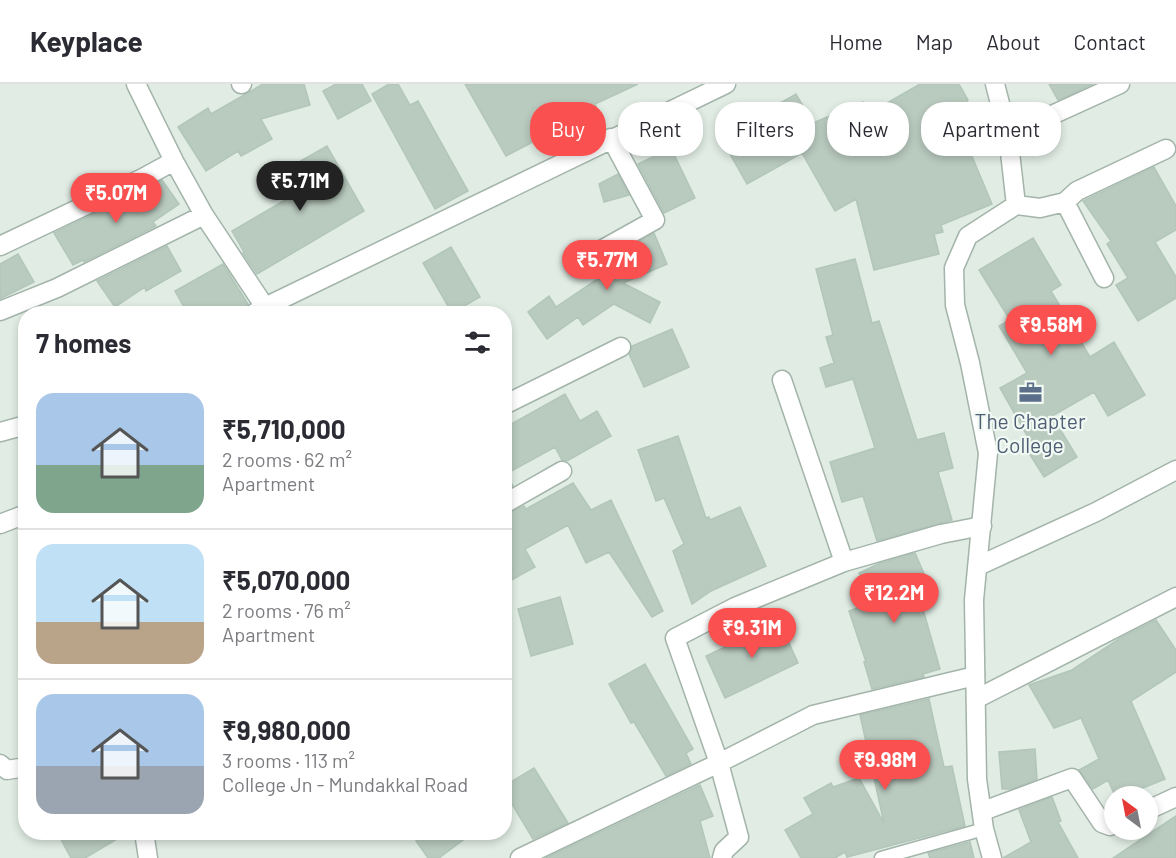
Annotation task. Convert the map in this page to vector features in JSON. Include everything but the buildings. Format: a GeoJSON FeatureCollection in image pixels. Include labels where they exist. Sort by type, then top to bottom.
{"type":"FeatureCollection","features":[{"type":"Feature","properties":{"kind":"street"},"geometry":{"type":"LineString","coordinates":[[136,84],[174,161],[259,306]]}},
{"type":"Feature","properties":{"kind":"street"},"geometry":{"type":"LineString","coordinates":[[272,306],[611,138],[726,84]]}},
{"type":"Feature","properties":{"kind":"street"},"geometry":{"type":"LineString","coordinates":[[995,84],[1000,102]]}},
{"type":"Feature","properties":{"kind":"street"},"geometry":{"type":"LineString","coordinates":[[1061,111],[1120,84]]}},
{"type":"Feature","properties":{"kind":"street"},"geometry":{"type":"LineString","coordinates":[[603,249],[655,220],[611,138]]}},
{"type":"Feature","properties":{"kind":"street"},"geometry":{"type":"LineString","coordinates":[[992,858],[977,779],[974,600],[988,453],[970,363],[955,305],[954,268],[968,236],[1016,205],[1040,208],[1065,202],[1077,191],[1166,149]]}},
{"type":"Feature","properties":{"kind":"street"},"geometry":{"type":"LineString","coordinates":[[1010,156],[1016,205]]}},
{"type":"Feature","properties":{"kind":"street"},"geometry":{"type":"LineString","coordinates":[[0,246],[174,161]]}},
{"type":"Feature","properties":{"kind":"street"},"geometry":{"type":"LineString","coordinates":[[1065,202],[1104,278]]}},
{"type":"Feature","properties":{"kind":"street"},"geometry":{"type":"LineString","coordinates":[[0,311],[57,288],[204,215]]}},
{"type":"Feature","properties":{"kind":"street"},"geometry":{"type":"LineString","coordinates":[[512,401],[621,347]]}},
{"type":"Feature","properties":{"kind":"street"},"geometry":{"type":"LineString","coordinates":[[782,380],[844,562]]}},
{"type":"Feature","properties":{"kind":"street"},"geometry":{"type":"LineString","coordinates":[[0,432],[18,427]]}},
{"type":"Feature","properties":{"kind":"street"},"geometry":{"type":"LineString","coordinates":[[978,566],[1096,512],[1176,470]]}},
{"type":"Feature","properties":{"kind":"street"},"geometry":{"type":"LineString","coordinates":[[512,499],[562,471]]}},
{"type":"Feature","properties":{"kind":"street"},"geometry":{"type":"LineString","coordinates":[[0,524],[18,517]]}},
{"type":"Feature","properties":{"kind":"street"},"geometry":{"type":"LineString","coordinates":[[722,858],[724,851],[739,837],[719,763],[675,638],[735,607],[844,562],[941,534],[982,526]]}},
{"type":"Feature","properties":{"kind":"street"},"geometry":{"type":"LineString","coordinates":[[976,699],[1176,597]]}},
{"type":"Feature","properties":{"kind":"street"},"geometry":{"type":"LineString","coordinates":[[520,858],[719,763],[813,715],[975,676]]}},
{"type":"Feature","properties":{"kind":"street"},"geometry":{"type":"LineString","coordinates":[[0,764],[7,770],[18,768]]}},
{"type":"Feature","properties":{"kind":"street"},"geometry":{"type":"LineString","coordinates":[[983,820],[1072,778],[1104,824]]}},
{"type":"Feature","properties":{"kind":"street"},"geometry":{"type":"LineString","coordinates":[[1158,805],[1176,797]]}},
{"type":"Feature","properties":{"kind":"street"},"geometry":{"type":"LineString","coordinates":[[145,840],[148,858]]}},
{"type":"Feature","properties":{"kind":"lane"},"geometry":{"type":"LineString","coordinates":[[881,858],[983,820]]}},
{"type":"Feature","properties":{"kind":"place","name":"The Chapter College"},"geometry":{"type":"Point","coordinates":[1030,392]}}]}
